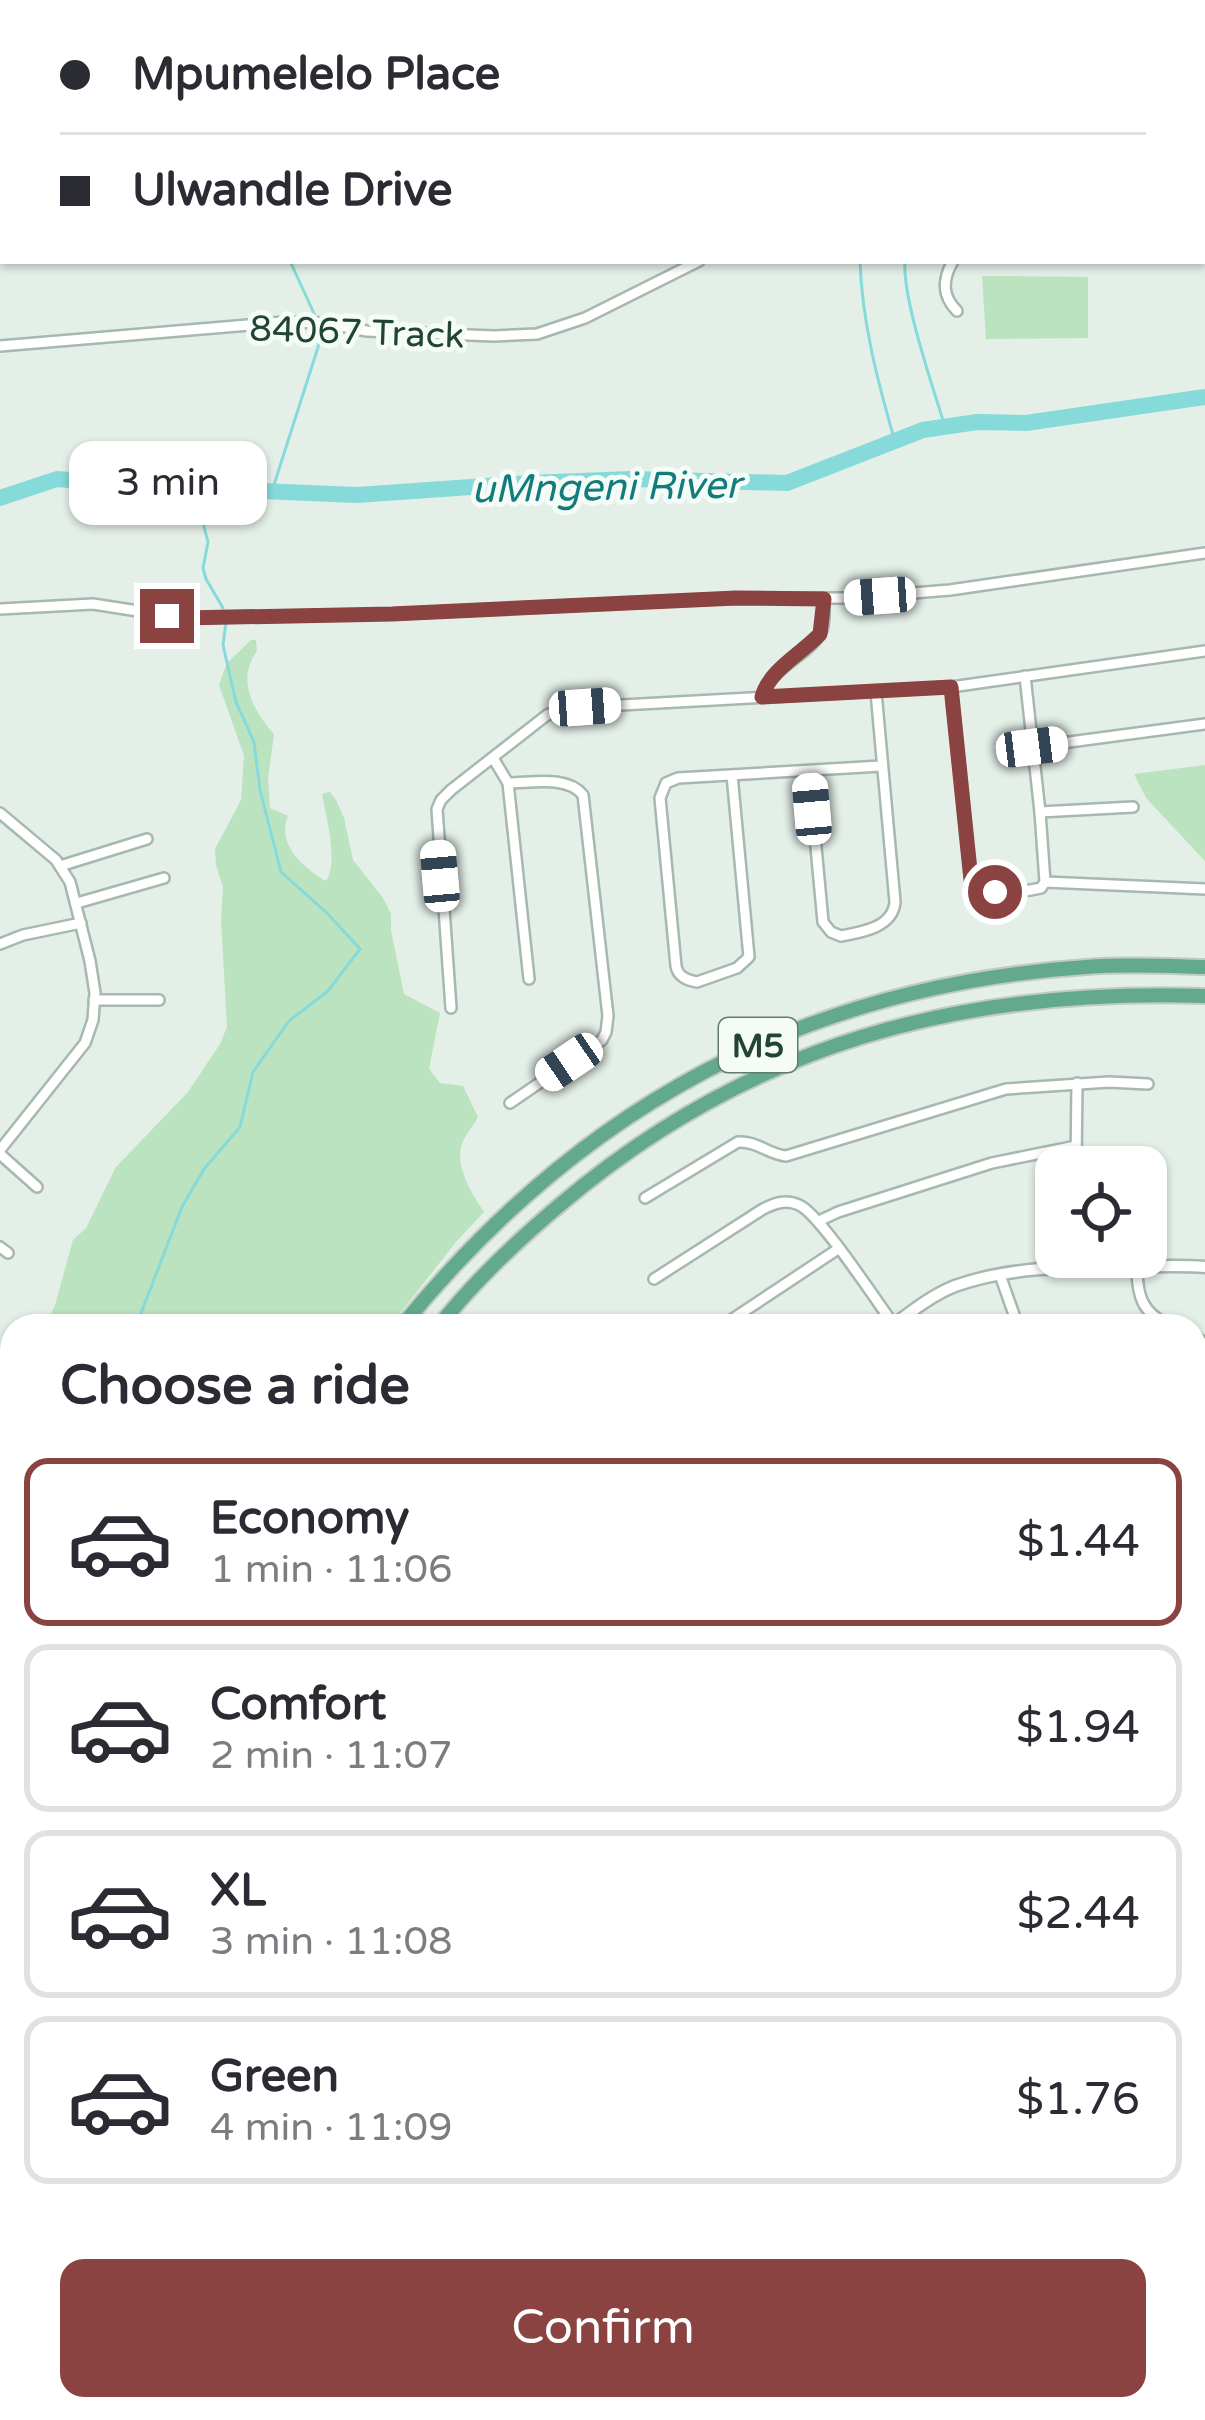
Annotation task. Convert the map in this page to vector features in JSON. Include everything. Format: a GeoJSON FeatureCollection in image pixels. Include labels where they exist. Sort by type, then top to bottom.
{"type":"FeatureCollection","features":[{"type":"Feature","properties":{"kind":"main road","name":"M5"},"geometry":{"type":"LineString","coordinates":[[413,1314],[484,1233],[593,1140],[692,1076],[768,1040],[855,1009],[967,982],[1091,967],[1205,967]]}},
{"type":"Feature","properties":{"kind":"main road","name":"M5"},"geometry":{"type":"LineString","coordinates":[[450,1314],[495,1263],[613,1162],[711,1100],[777,1068],[920,1020],[981,1008],[1055,998],[1205,996]]}},
{"type":"Feature","properties":{"kind":"street","name":"84067 Track"},"geometry":{"type":"LineString","coordinates":[[0,346],[284,322],[325,322],[368,331],[537,334],[585,318],[694,264]]}},
{"type":"Feature","properties":{"kind":"street"},"geometry":{"type":"LineString","coordinates":[[952,264],[945,289],[957,311]]}},
{"type":"Feature","properties":{"kind":"street"},"geometry":{"type":"LineString","coordinates":[[0,609],[93,604],[183,618],[736,598],[824,599],[950,590],[1205,553]]}},
{"type":"Feature","properties":{"kind":"street"},"geometry":{"type":"LineString","coordinates":[[762,697],[772,678],[820,634],[824,599]]}},
{"type":"Feature","properties":{"kind":"street"},"geometry":{"type":"LineString","coordinates":[[451,1007],[437,809],[452,790],[535,723],[562,709],[951,687],[1205,651]]}},
{"type":"Feature","properties":{"kind":"street"},"geometry":{"type":"LineString","coordinates":[[951,687],[971,880],[975,888],[995,892],[1030,891],[1045,882],[1024,676]]}},
{"type":"Feature","properties":{"kind":"street"},"geometry":{"type":"LineString","coordinates":[[809,772],[823,922],[841,936],[884,923],[894,914],[896,902],[876,692]]}},
{"type":"Feature","properties":{"kind":"street"},"geometry":{"type":"LineString","coordinates":[[1032,747],[1205,724]]}},
{"type":"Feature","properties":{"kind":"street"},"geometry":{"type":"LineString","coordinates":[[493,758],[508,784],[529,979]]}},
{"type":"Feature","properties":{"kind":"street"},"geometry":{"type":"LineString","coordinates":[[732,775],[749,957],[737,968],[697,982],[684,978],[676,966],[660,798],[666,783],[678,778],[881,766]]}},
{"type":"Feature","properties":{"kind":"street"},"geometry":{"type":"LineString","coordinates":[[508,784],[564,783],[574,785],[583,795],[608,1016],[602,1040],[510,1103]]}},
{"type":"Feature","properties":{"kind":"street"},"geometry":{"type":"LineString","coordinates":[[1040,812],[1133,807]]}},
{"type":"Feature","properties":{"kind":"street"},"geometry":{"type":"LineString","coordinates":[[0,813],[60,866],[77,903],[94,1000],[85,1043],[0,1152],[37,1187]]}},
{"type":"Feature","properties":{"kind":"street"},"geometry":{"type":"LineString","coordinates":[[60,866],[147,838]]}},
{"type":"Feature","properties":{"kind":"street"},"geometry":{"type":"LineString","coordinates":[[77,903],[164,878]]}},
{"type":"Feature","properties":{"kind":"street"},"geometry":{"type":"LineString","coordinates":[[1045,882],[1205,889]]}},
{"type":"Feature","properties":{"kind":"street"},"geometry":{"type":"LineString","coordinates":[[0,944],[81,923]]}},
{"type":"Feature","properties":{"kind":"street"},"geometry":{"type":"LineString","coordinates":[[94,1000],[159,1000]]}},
{"type":"Feature","properties":{"kind":"street"},"geometry":{"type":"LineString","coordinates":[[645,1198],[739,1142],[755,1143],[778,1155],[794,1154],[994,1091],[1077,1083],[1148,1084]]}},
{"type":"Feature","properties":{"kind":"street"},"geometry":{"type":"LineString","coordinates":[[1076,1146],[1077,1083]]}},
{"type":"Feature","properties":{"kind":"street"},"geometry":{"type":"LineString","coordinates":[[820,1221],[992,1163],[1035,1154]]}},
{"type":"Feature","properties":{"kind":"street"},"geometry":{"type":"LineString","coordinates":[[654,1279],[777,1202],[801,1205],[820,1221],[885,1314]]}},
{"type":"Feature","properties":{"kind":"street"},"geometry":{"type":"LineString","coordinates":[[740,1314],[838,1249]]}},
{"type":"Feature","properties":{"kind":"street"},"geometry":{"type":"LineString","coordinates":[[1167,1267],[1205,1267]]}},
{"type":"Feature","properties":{"kind":"street"},"geometry":{"type":"LineString","coordinates":[[908,1314],[951,1288],[1035,1269]]}},
{"type":"Feature","properties":{"kind":"street"},"geometry":{"type":"LineString","coordinates":[[1000,1275],[1014,1314]]}},
{"type":"Feature","properties":{"kind":"street"},"geometry":{"type":"LineString","coordinates":[[1137,1278],[1142,1306],[1151,1314]]}},
{"type":"Feature","properties":{"kind":"green space"},"geometry":{"type":"Polygon","coordinates":[[[982,276],[1088,277],[1088,338],[986,339],[982,276]]]}},
{"type":"Feature","properties":{"kind":"green space"},"geometry":{"type":"Polygon","coordinates":[[[256,640],[248,684],[260,715],[274,734],[270,808],[288,816],[289,846],[326,881],[332,851],[322,794],[330,792],[344,818],[353,860],[391,914],[404,994],[440,1013],[429,1069],[440,1083],[463,1086],[478,1117],[460,1153],[466,1180],[484,1212],[399,1314],[51,1314],[73,1240],[86,1228],[116,1167],[188,1092],[227,1027],[223,887],[215,849],[241,800],[244,756],[219,685],[227,663],[256,640]]]}},
{"type":"Feature","properties":{"kind":"green space"},"geometry":{"type":"Polygon","coordinates":[[[1205,765],[1205,861],[1146,798],[1134,774],[1205,765]]]}},
{"type":"Feature","properties":{"kind":"waterway"},"geometry":{"type":"LineString","coordinates":[[291,264],[317,320]]}},
{"type":"Feature","properties":{"kind":"waterway"},"geometry":{"type":"LineString","coordinates":[[860,264],[867,330],[895,442]]}},
{"type":"Feature","properties":{"kind":"waterway"},"geometry":{"type":"LineString","coordinates":[[905,264],[913,319],[945,427]]}},
{"type":"Feature","properties":{"kind":"waterway"},"geometry":{"type":"LineString","coordinates":[[272,491],[320,341],[319,329]]}},
{"type":"Feature","properties":{"kind":"waterway","name":"uMngeni River"},"geometry":{"type":"LineString","coordinates":[[0,498],[57,479],[168,488],[222,480],[262,491],[357,495],[631,479],[787,483],[923,430],[977,422],[1026,423],[1205,397]]}},
{"type":"Feature","properties":{"kind":"waterway"},"geometry":{"type":"LineString","coordinates":[[223,608],[203,568],[208,542],[203,523],[262,491]]}},
{"type":"Feature","properties":{"kind":"waterway"},"geometry":{"type":"LineString","coordinates":[[141,1314],[182,1207],[204,1169],[240,1127],[253,1072],[289,1021],[328,991],[360,949],[281,872],[260,790],[254,742],[236,702],[223,645],[226,622]]}},
{"type":"Feature","properties":{"kind":"route"},"geometry":{"type":"LineString","coordinates":[[167,616],[392,614],[824,599],[820,634],[772,678],[762,697],[951,687],[968,867],[975,888],[995,892]]}}]}
